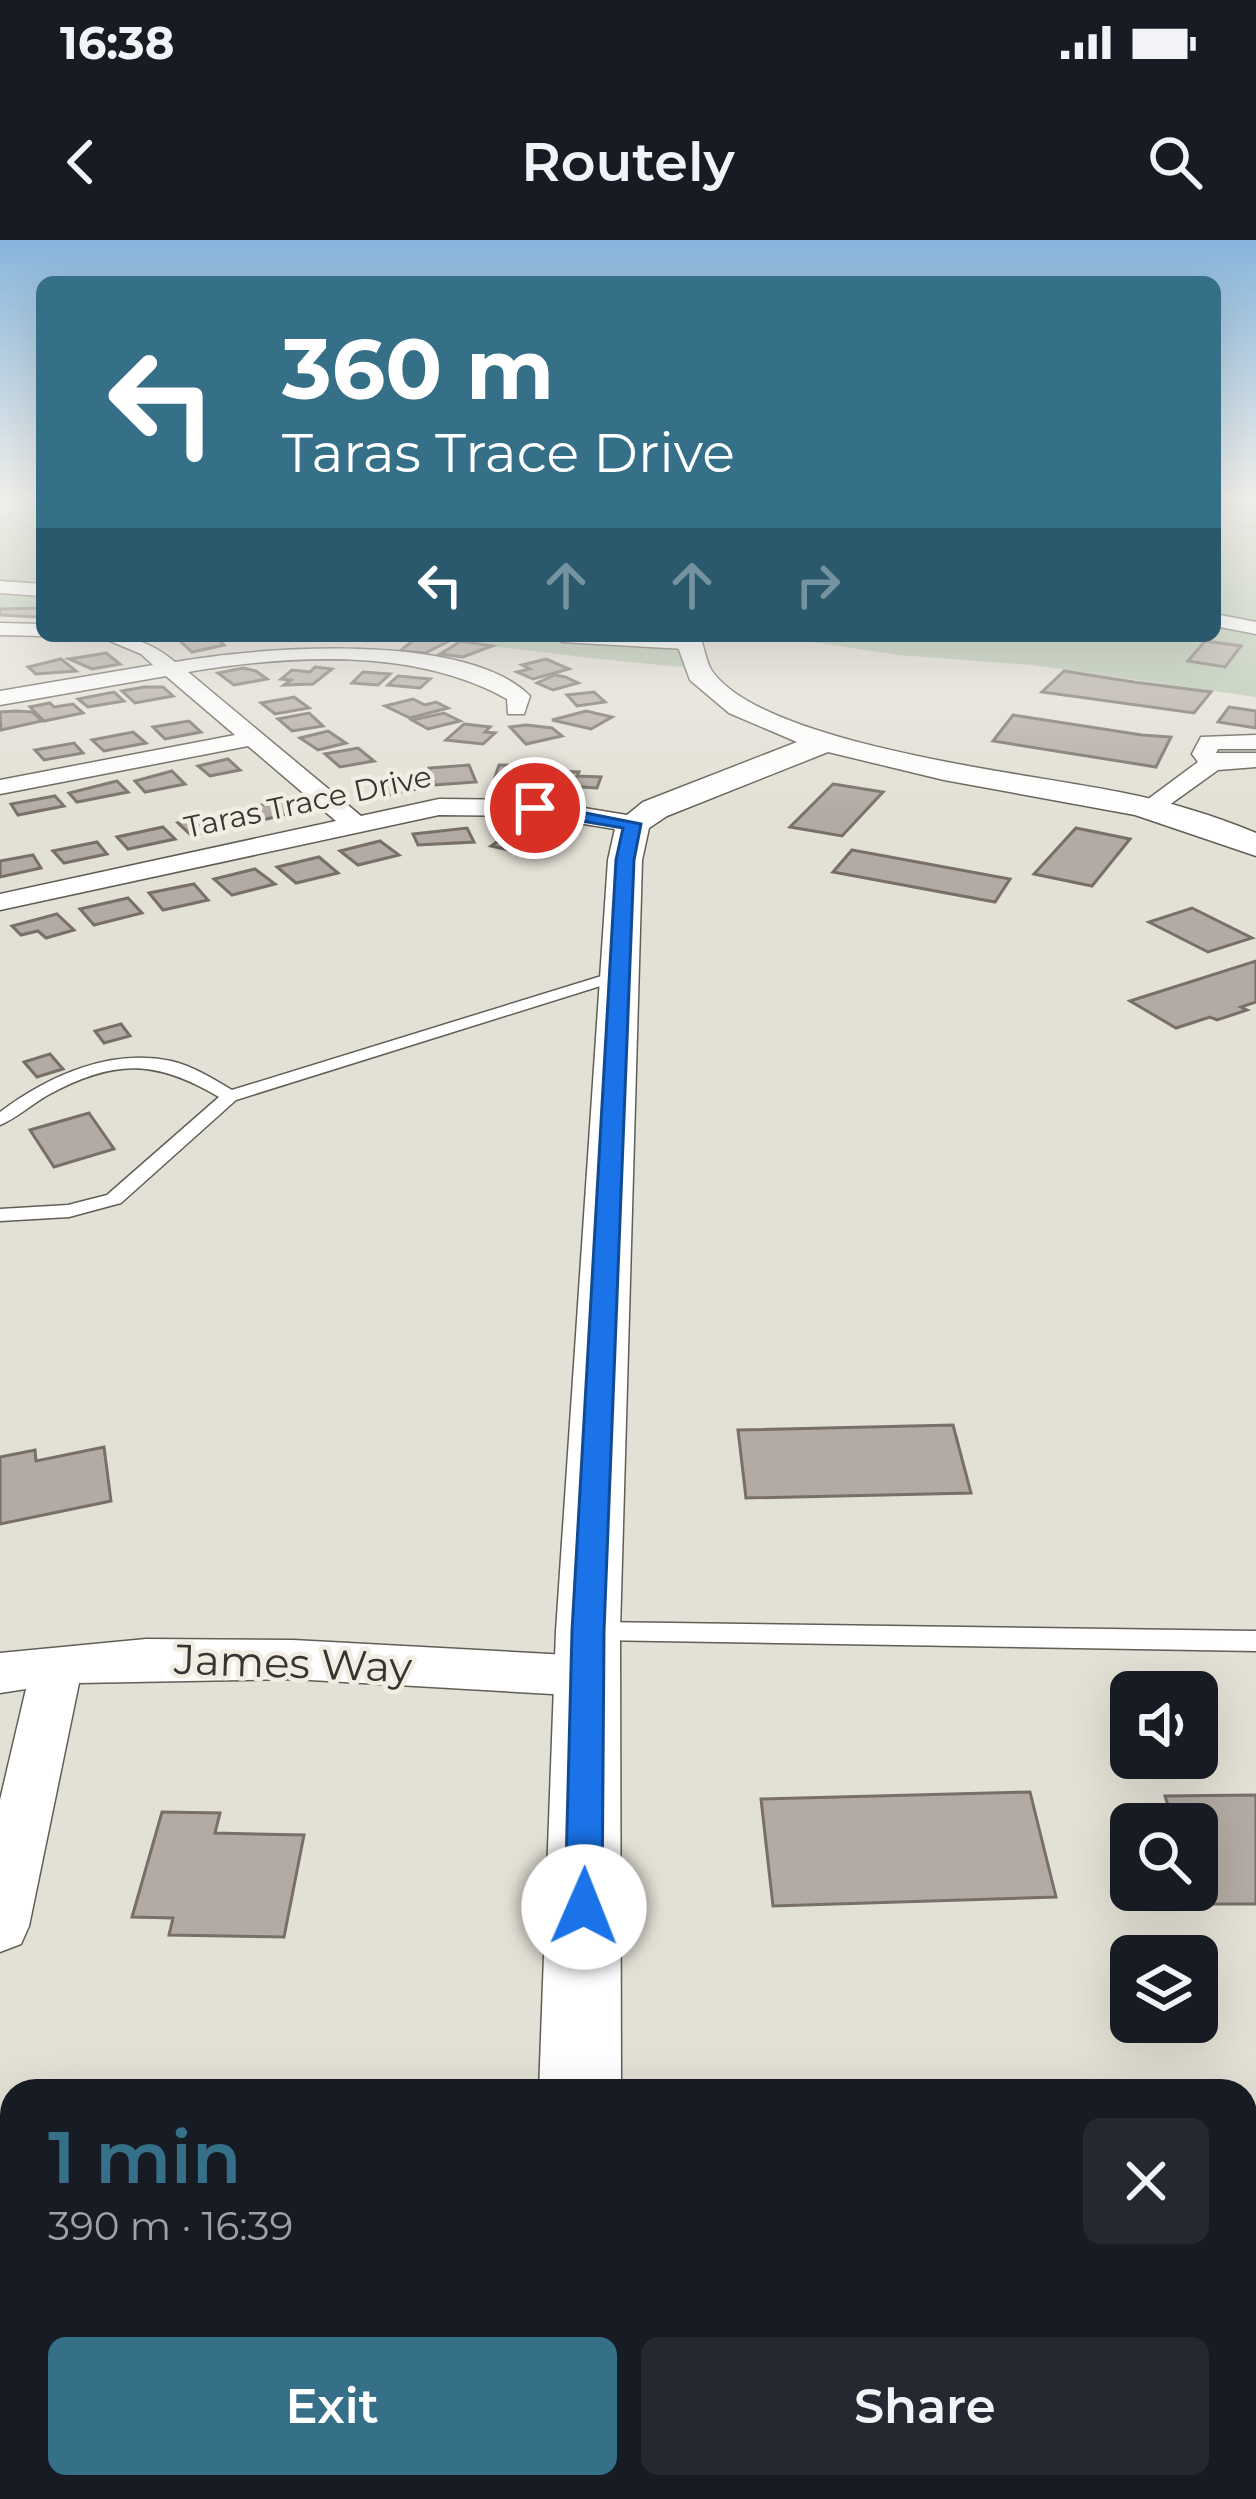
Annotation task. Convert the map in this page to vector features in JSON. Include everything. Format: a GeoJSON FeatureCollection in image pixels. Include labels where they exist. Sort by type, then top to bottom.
{"type":"FeatureCollection","features":[{"type":"Feature","properties":{"kind":"street"},"geometry":{"type":"LineString","coordinates":[[1221,621],[1256,628]]}},
{"type":"Feature","properties":{"kind":"street"},"geometry":{"type":"LineString","coordinates":[[0,629],[36,630]]}},
{"type":"Feature","properties":{"kind":"street"},"geometry":{"type":"LineString","coordinates":[[125,642],[148,650],[354,823]]}},
{"type":"Feature","properties":{"kind":"street"},"geometry":{"type":"LineString","coordinates":[[374,660],[394,642]]}},
{"type":"Feature","properties":{"kind":"street"},"geometry":{"type":"LineString","coordinates":[[686,642],[693,668],[716,692],[753,715],[823,742],[945,771],[1150,808],[1256,846]]}},
{"type":"Feature","properties":{"kind":"street"},"geometry":{"type":"LineString","coordinates":[[0,698],[252,656],[374,660],[482,676],[519,696],[515,709]]}},
{"type":"Feature","properties":{"kind":"street"},"geometry":{"type":"LineString","coordinates":[[0,787],[253,738]]}},
{"type":"Feature","properties":{"kind":"street"},"geometry":{"type":"LineString","coordinates":[[580,2079],[588,1654],[625,860],[633,824],[705,786],[823,742]]}},
{"type":"Feature","properties":{"kind":"street"},"geometry":{"type":"LineString","coordinates":[[1212,763],[1204,754],[1209,742],[1256,742]]}},
{"type":"Feature","properties":{"kind":"street"},"geometry":{"type":"LineString","coordinates":[[1150,808],[1212,763],[1256,760]]}},
{"type":"Feature","properties":{"kind":"street","name":"Taras Trace Drive"},"geometry":{"type":"LineString","coordinates":[[0,902],[440,806],[491,805],[633,824]]}},
{"type":"Feature","properties":{"kind":"street","name":"James Way"},"geometry":{"type":"LineString","coordinates":[[0,1673],[57,1664],[179,1657],[588,1654]]}},
{"type":"Feature","properties":{"kind":"street"},"geometry":{"type":"LineString","coordinates":[[0,1926],[57,1664]]}},
{"type":"Feature","properties":{"kind":"lane"},"geometry":{"type":"LineString","coordinates":[[0,1215],[69,1211],[114,1199],[230,1096],[621,975]]}},
{"type":"Feature","properties":{"kind":"lane"},"geometry":{"type":"LineString","coordinates":[[0,1120],[44,1087],[125,1065],[168,1066],[230,1096]]}},
{"type":"Feature","properties":{"kind":"lane"},"geometry":{"type":"LineString","coordinates":[[588,1654],[1256,1641]]}},
{"type":"Feature","properties":{"kind":"green space"},"geometry":{"type":"Polygon","coordinates":[[[0,603],[36,603],[36,611],[0,614],[0,603]]]}},
{"type":"Feature","properties":{"kind":"green space"},"geometry":{"type":"Polygon","coordinates":[[[1221,603],[1256,603],[1256,697],[1032,665],[899,655],[811,642],[1221,642],[1221,603]]]}},
{"type":"Feature","properties":{"kind":"green space"},"geometry":{"type":"Polygon","coordinates":[[[456,642],[689,642],[693,668],[617,661],[456,642]]]}},
{"type":"Feature","properties":{"kind":"building"},"geometry":{"type":"Polygon","coordinates":[[[36,608],[36,617],[0,615],[0,609],[36,608]]]}},
{"type":"Feature","properties":{"kind":"building"},"geometry":{"type":"Polygon","coordinates":[[[181,642],[224,645],[192,652],[181,642]]]}},
{"type":"Feature","properties":{"kind":"building"},"geometry":{"type":"Polygon","coordinates":[[[411,642],[447,642],[425,653],[400,651],[411,642]]]}},
{"type":"Feature","properties":{"kind":"building"},"geometry":{"type":"Polygon","coordinates":[[[459,642],[492,646],[463,657],[440,654],[459,642]]]}},
{"type":"Feature","properties":{"kind":"building"},"geometry":{"type":"Polygon","coordinates":[[[1204,642],[1241,646],[1225,667],[1188,661],[1204,642]]]}},
{"type":"Feature","properties":{"kind":"building"},"geometry":{"type":"Polygon","coordinates":[[[106,653],[120,664],[92,669],[69,659],[106,653]]]}},
{"type":"Feature","properties":{"kind":"building"},"geometry":{"type":"Polygon","coordinates":[[[61,659],[76,671],[36,674],[28,667],[61,659]]]}},
{"type":"Feature","properties":{"kind":"building"},"geometry":{"type":"Polygon","coordinates":[[[546,659],[569,669],[533,679],[517,672],[530,669],[522,665],[546,659]]]}},
{"type":"Feature","properties":{"kind":"building"},"geometry":{"type":"Polygon","coordinates":[[[315,667],[332,669],[313,684],[284,685],[291,680],[281,679],[292,670],[310,672],[315,667]]]}},
{"type":"Feature","properties":{"kind":"building"},"geometry":{"type":"Polygon","coordinates":[[[243,668],[267,679],[234,685],[218,673],[243,668]]]}},
{"type":"Feature","properties":{"kind":"building"},"geometry":{"type":"Polygon","coordinates":[[[1064,671],[1211,692],[1194,713],[1042,692],[1064,671]]]}},
{"type":"Feature","properties":{"kind":"building"},"geometry":{"type":"Polygon","coordinates":[[[363,672],[390,674],[378,685],[352,683],[363,672]]]}},
{"type":"Feature","properties":{"kind":"building"},"geometry":{"type":"Polygon","coordinates":[[[555,675],[578,683],[553,690],[537,683],[555,675]]]}},
{"type":"Feature","properties":{"kind":"building"},"geometry":{"type":"Polygon","coordinates":[[[398,676],[430,679],[420,688],[388,685],[398,676]]]}},
{"type":"Feature","properties":{"kind":"building"},"geometry":{"type":"Polygon","coordinates":[[[163,687],[173,696],[135,703],[122,691],[163,687]]]}},
{"type":"Feature","properties":{"kind":"building"},"geometry":{"type":"Polygon","coordinates":[[[114,692],[124,701],[88,707],[78,699],[114,692]]]}},
{"type":"Feature","properties":{"kind":"building"},"geometry":{"type":"Polygon","coordinates":[[[594,692],[605,702],[577,706],[567,695],[594,692]]]}},
{"type":"Feature","properties":{"kind":"building"},"geometry":{"type":"Polygon","coordinates":[[[294,697],[309,708],[275,714],[261,703],[294,697]]]}},
{"type":"Feature","properties":{"kind":"building"},"geometry":{"type":"Polygon","coordinates":[[[413,699],[448,708],[410,718],[385,706],[413,699]]]}},
{"type":"Feature","properties":{"kind":"building"},"geometry":{"type":"Polygon","coordinates":[[[50,703],[54,707],[73,704],[83,713],[44,721],[30,707],[50,703]]]}},
{"type":"Feature","properties":{"kind":"building"},"geometry":{"type":"Polygon","coordinates":[[[1229,707],[1256,711],[1256,728],[1218,722],[1229,707]]]}},
{"type":"Feature","properties":{"kind":"building"},"geometry":{"type":"Polygon","coordinates":[[[586,711],[612,717],[591,729],[552,720],[586,711]]]}},
{"type":"Feature","properties":{"kind":"building"},"geometry":{"type":"Polygon","coordinates":[[[0,712],[32,712],[42,721],[1,730],[0,712]]]}},
{"type":"Feature","properties":{"kind":"building"},"geometry":{"type":"Polygon","coordinates":[[[309,713],[323,726],[292,731],[278,719],[309,713]]]}},
{"type":"Feature","properties":{"kind":"building"},"geometry":{"type":"Polygon","coordinates":[[[444,713],[460,721],[428,729],[412,720],[444,713]]]}},
{"type":"Feature","properties":{"kind":"building"},"geometry":{"type":"Polygon","coordinates":[[[1013,715],[1171,737],[1156,767],[993,741],[1013,715]]]}},
{"type":"Feature","properties":{"kind":"building"},"geometry":{"type":"Polygon","coordinates":[[[189,721],[201,732],[165,739],[153,727],[189,721]]]}},
{"type":"Feature","properties":{"kind":"building"},"geometry":{"type":"Polygon","coordinates":[[[464,724],[490,727],[485,732],[495,733],[483,744],[446,740],[464,724]]]}},
{"type":"Feature","properties":{"kind":"building"},"geometry":{"type":"Polygon","coordinates":[[[510,727],[552,728],[562,736],[526,744],[510,727]]]}},
{"type":"Feature","properties":{"kind":"building"},"geometry":{"type":"Polygon","coordinates":[[[328,731],[346,743],[318,750],[300,738],[328,731]]]}},
{"type":"Feature","properties":{"kind":"building"},"geometry":{"type":"Polygon","coordinates":[[[133,732],[146,743],[104,751],[92,740],[133,732]]]}},
{"type":"Feature","properties":{"kind":"building"},"geometry":{"type":"Polygon","coordinates":[[[74,743],[83,753],[44,760],[35,750],[74,743]]]}},
{"type":"Feature","properties":{"kind":"building"},"geometry":{"type":"Polygon","coordinates":[[[358,748],[374,761],[340,767],[325,754],[358,748]]]}},
{"type":"Feature","properties":{"kind":"building"},"geometry":{"type":"Polygon","coordinates":[[[228,759],[240,770],[210,776],[198,766],[228,759]]]}},
{"type":"Feature","properties":{"kind":"building"},"geometry":{"type":"Polygon","coordinates":[[[469,765],[476,782],[435,785],[429,768],[469,765]]]}},
{"type":"Feature","properties":{"kind":"building"},"geometry":{"type":"Polygon","coordinates":[[[499,765],[540,766],[534,784],[503,783],[505,777],[495,777],[499,765]]]}},
{"type":"Feature","properties":{"kind":"building"},"geometry":{"type":"Polygon","coordinates":[[[172,771],[185,784],[145,792],[135,781],[172,771]]]}},
{"type":"Feature","properties":{"kind":"building"},"geometry":{"type":"Polygon","coordinates":[[[554,771],[601,777],[597,788],[547,785],[554,771]]]}},
{"type":"Feature","properties":{"kind":"building"},"geometry":{"type":"Polygon","coordinates":[[[399,775],[417,789],[384,796],[370,785],[399,775]]]}},
{"type":"Feature","properties":{"kind":"building"},"geometry":{"type":"Polygon","coordinates":[[[117,781],[128,792],[77,802],[69,793],[117,781]]]}},
{"type":"Feature","properties":{"kind":"building"},"geometry":{"type":"Polygon","coordinates":[[[833,784],[883,792],[842,836],[790,827],[833,784]]]}},
{"type":"Feature","properties":{"kind":"building"},"geometry":{"type":"Polygon","coordinates":[[[55,796],[64,806],[18,815],[11,804],[55,796]]]}},
{"type":"Feature","properties":{"kind":"building"},"geometry":{"type":"Polygon","coordinates":[[[279,799],[296,812],[250,823],[239,813],[279,799]]]}},
{"type":"Feature","properties":{"kind":"building"},"geometry":{"type":"Polygon","coordinates":[[[222,814],[234,825],[192,836],[178,823],[222,814]]]}},
{"type":"Feature","properties":{"kind":"building"},"geometry":{"type":"Polygon","coordinates":[[[163,827],[175,839],[128,849],[117,837],[163,827]]]}},
{"type":"Feature","properties":{"kind":"building"},"geometry":{"type":"Polygon","coordinates":[[[467,828],[474,842],[418,845],[413,834],[467,828]]]}},
{"type":"Feature","properties":{"kind":"building"},"geometry":{"type":"Polygon","coordinates":[[[1076,828],[1130,839],[1092,886],[1034,874],[1076,828]]]}},
{"type":"Feature","properties":{"kind":"building"},"geometry":{"type":"Polygon","coordinates":[[[507,835],[553,845],[536,856],[491,846],[507,835]]]}},
{"type":"Feature","properties":{"kind":"building"},"geometry":{"type":"Polygon","coordinates":[[[380,841],[399,855],[358,865],[340,851],[380,841]]]}},
{"type":"Feature","properties":{"kind":"building"},"geometry":{"type":"Polygon","coordinates":[[[97,842],[107,854],[64,863],[53,851],[97,842]]]}},
{"type":"Feature","properties":{"kind":"building"},"geometry":{"type":"Polygon","coordinates":[[[852,850],[1010,879],[995,902],[833,872],[852,850]]]}},
{"type":"Feature","properties":{"kind":"building"},"geometry":{"type":"Polygon","coordinates":[[[33,855],[41,868],[0,877],[0,861],[33,855]]]}},
{"type":"Feature","properties":{"kind":"building"},"geometry":{"type":"Polygon","coordinates":[[[319,857],[338,873],[296,883],[277,867],[319,857]]]}},
{"type":"Feature","properties":{"kind":"building"},"geometry":{"type":"Polygon","coordinates":[[[255,869],[275,884],[232,895],[214,879],[255,869]]]}},
{"type":"Feature","properties":{"kind":"building"},"geometry":{"type":"Polygon","coordinates":[[[194,884],[208,900],[163,910],[149,893],[194,884]]]}},
{"type":"Feature","properties":{"kind":"building"},"geometry":{"type":"Polygon","coordinates":[[[128,898],[142,913],[94,925],[80,909],[128,898]]]}},
{"type":"Feature","properties":{"kind":"building"},"geometry":{"type":"Polygon","coordinates":[[[1192,908],[1252,938],[1208,952],[1149,922],[1192,908]]]}},
{"type":"Feature","properties":{"kind":"building"},"geometry":{"type":"Polygon","coordinates":[[[57,914],[74,930],[46,938],[38,931],[21,935],[12,926],[57,914]]]}},
{"type":"Feature","properties":{"kind":"building"},"geometry":{"type":"Polygon","coordinates":[[[1256,961],[1256,1002],[1217,1020],[1210,1017],[1176,1028],[1130,1001],[1256,961]]]}},
{"type":"Feature","properties":{"kind":"building"},"geometry":{"type":"Polygon","coordinates":[[[121,1024],[130,1036],[104,1043],[95,1031],[121,1024]]]}},
{"type":"Feature","properties":{"kind":"building"},"geometry":{"type":"Polygon","coordinates":[[[50,1054],[63,1069],[37,1077],[24,1062],[50,1054]]]}},
{"type":"Feature","properties":{"kind":"building"},"geometry":{"type":"Polygon","coordinates":[[[89,1113],[114,1149],[54,1167],[30,1130],[89,1113]]]}},
{"type":"Feature","properties":{"kind":"building"},"geometry":{"type":"Polygon","coordinates":[[[953,1425],[971,1493],[746,1498],[738,1430],[953,1425]]]}},
{"type":"Feature","properties":{"kind":"building"},"geometry":{"type":"Polygon","coordinates":[[[104,1447],[111,1501],[0,1524],[0,1457],[35,1450],[36,1461],[104,1447]]]}},
{"type":"Feature","properties":{"kind":"building"},"geometry":{"type":"Polygon","coordinates":[[[1030,1792],[1056,1897],[773,1906],[761,1799],[1030,1792]]]}},
{"type":"Feature","properties":{"kind":"building"},"geometry":{"type":"Polygon","coordinates":[[[1256,1795],[1256,1904],[1218,1904],[1218,1803],[1167,1803],[1165,1796],[1256,1795]]]}},
{"type":"Feature","properties":{"kind":"building"},"geometry":{"type":"Polygon","coordinates":[[[162,1812],[220,1813],[215,1833],[304,1835],[284,1937],[169,1935],[173,1918],[132,1917],[162,1812]]]}},
{"type":"Feature","properties":{"kind":"route"},"geometry":{"type":"LineString","coordinates":[[535,808],[633,824],[625,860],[588,1631],[584,1907]]}}]}
